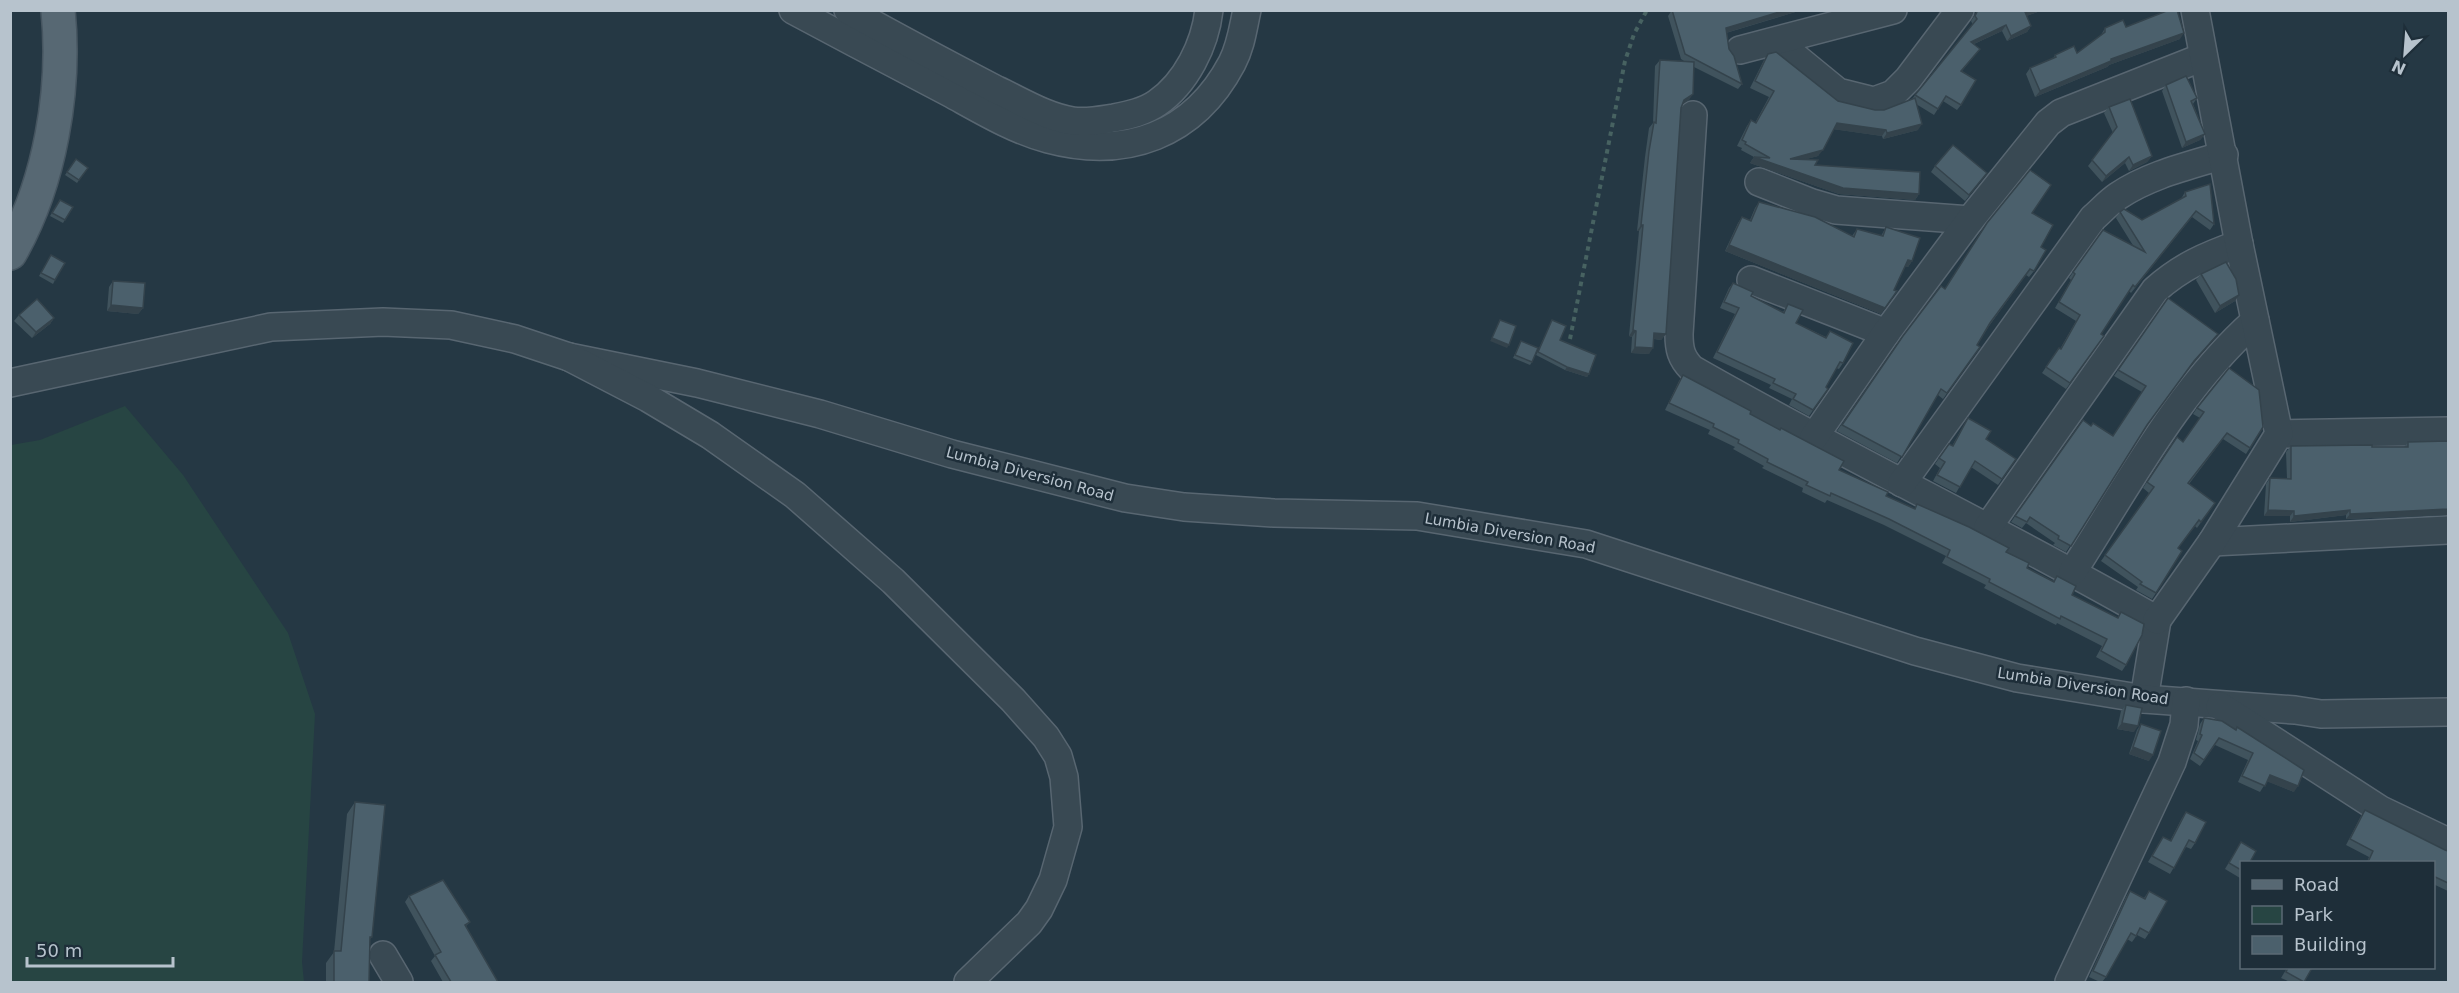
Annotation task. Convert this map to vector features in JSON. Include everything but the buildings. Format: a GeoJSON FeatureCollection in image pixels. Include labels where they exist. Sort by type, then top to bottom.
{"type":"FeatureCollection","features":[{"type":"Feature","properties":{"kind":"main road"},"geometry":{"type":"LineString","coordinates":[[10,253],[22,233],[36,195],[52,124],[59,87],[58,10]]}},
{"type":"Feature","properties":{"kind":"street"},"geometry":{"type":"LineString","coordinates":[[793,10],[1005,122],[1046,139],[1078,146],[1114,147],[1151,138],[1186,120],[1212,92],[1232,63],[1241,40],[1247,10]]}},
{"type":"Feature","properties":{"kind":"street"},"geometry":{"type":"LineString","coordinates":[[848,10],[943,62],[1031,106],[1074,121],[1101,120],[1137,113],[1157,103],[1175,86],[1188,69],[1199,49],[1209,10]]}},
{"type":"Feature","properties":{"kind":"street"},"geometry":{"type":"LineString","coordinates":[[1740,51],[1893,10]]}},
{"type":"Feature","properties":{"kind":"street"},"geometry":{"type":"LineString","coordinates":[[1777,42],[1838,92],[1874,101],[1893,94],[1908,79],[1960,10]]}},
{"type":"Feature","properties":{"kind":"street"},"geometry":{"type":"LineString","coordinates":[[2144,699],[2157,620],[2212,542],[2279,434],[2239,244],[2195,10]]}},
{"type":"Feature","properties":{"kind":"street"},"geometry":{"type":"LineString","coordinates":[[1814,437],[1886,333],[2036,136],[2061,113],[2203,57]]}},
{"type":"Feature","properties":{"kind":"street"},"geometry":{"type":"LineString","coordinates":[[1693,115],[1679,350],[1692,369],[1814,437],[2073,572],[2157,620]]}},
{"type":"Feature","properties":{"kind":"street"},"geometry":{"type":"LineString","coordinates":[[1902,483],[2093,218],[2116,197],[2137,184],[2172,170],[2224,155]]}},
{"type":"Feature","properties":{"kind":"street"},"geometry":{"type":"LineString","coordinates":[[1759,182],[1836,210],[1970,220]]}},
{"type":"Feature","properties":{"kind":"street"},"geometry":{"type":"LineString","coordinates":[[1988,527],[2155,290],[2175,272],[2205,256],[2239,244]]}},
{"type":"Feature","properties":{"kind":"street"},"geometry":{"type":"LineString","coordinates":[[1751,280],[1886,333]]}},
{"type":"Feature","properties":{"kind":"street"},"geometry":{"type":"LineString","coordinates":[[2073,572],[2181,404],[2239,336],[2255,321]]}},
{"type":"Feature","properties":{"kind":"street"},"geometry":{"type":"LineString","coordinates":[[10,383],[271,327],[383,322],[451,325],[515,339],[569,357],[648,398],[711,435],[795,495],[892,581],[1013,700],[1046,737],[1058,756],[1064,777],[1068,827],[1053,880],[1039,909],[1029,923],[968,982]]}},
{"type":"Feature","properties":{"kind":"street","name":"Lumbia Diversion Road"},"geometry":{"type":"LineString","coordinates":[[569,357],[697,383],[820,414],[952,454],[1125,498],[1184,507],[1274,513],[1417,516],[1586,544],[1915,651],[2017,678],[2144,699],[2321,714],[2448,712]]}},
{"type":"Feature","properties":{"kind":"street"},"geometry":{"type":"LineString","coordinates":[[2279,434],[2448,431]]}},
{"type":"Feature","properties":{"kind":"street"},"geometry":{"type":"LineString","coordinates":[[2212,542],[2448,530]]}},
{"type":"Feature","properties":{"kind":"street"},"geometry":{"type":"LineString","coordinates":[[2069,982],[2172,762],[2184,725],[2186,701]]}},
{"type":"Feature","properties":{"kind":"street"},"geometry":{"type":"LineString","coordinates":[[2217,704],[2381,810],[2448,842]]}},
{"type":"Feature","properties":{"kind":"street"},"geometry":{"type":"LineString","coordinates":[[383,955],[399,982]]}},
{"type":"Feature","properties":{"kind":"path"},"geometry":{"type":"LineString","coordinates":[[1570,339],[1624,62],[1634,34],[1647,10]]}},
{"type":"Feature","properties":{"kind":"green space"},"geometry":{"type":"Polygon","coordinates":[[[125,406],[183,475],[288,633],[315,714],[302,962],[304,982],[11,982],[11,445],[40,440],[125,406]]]}}]}
